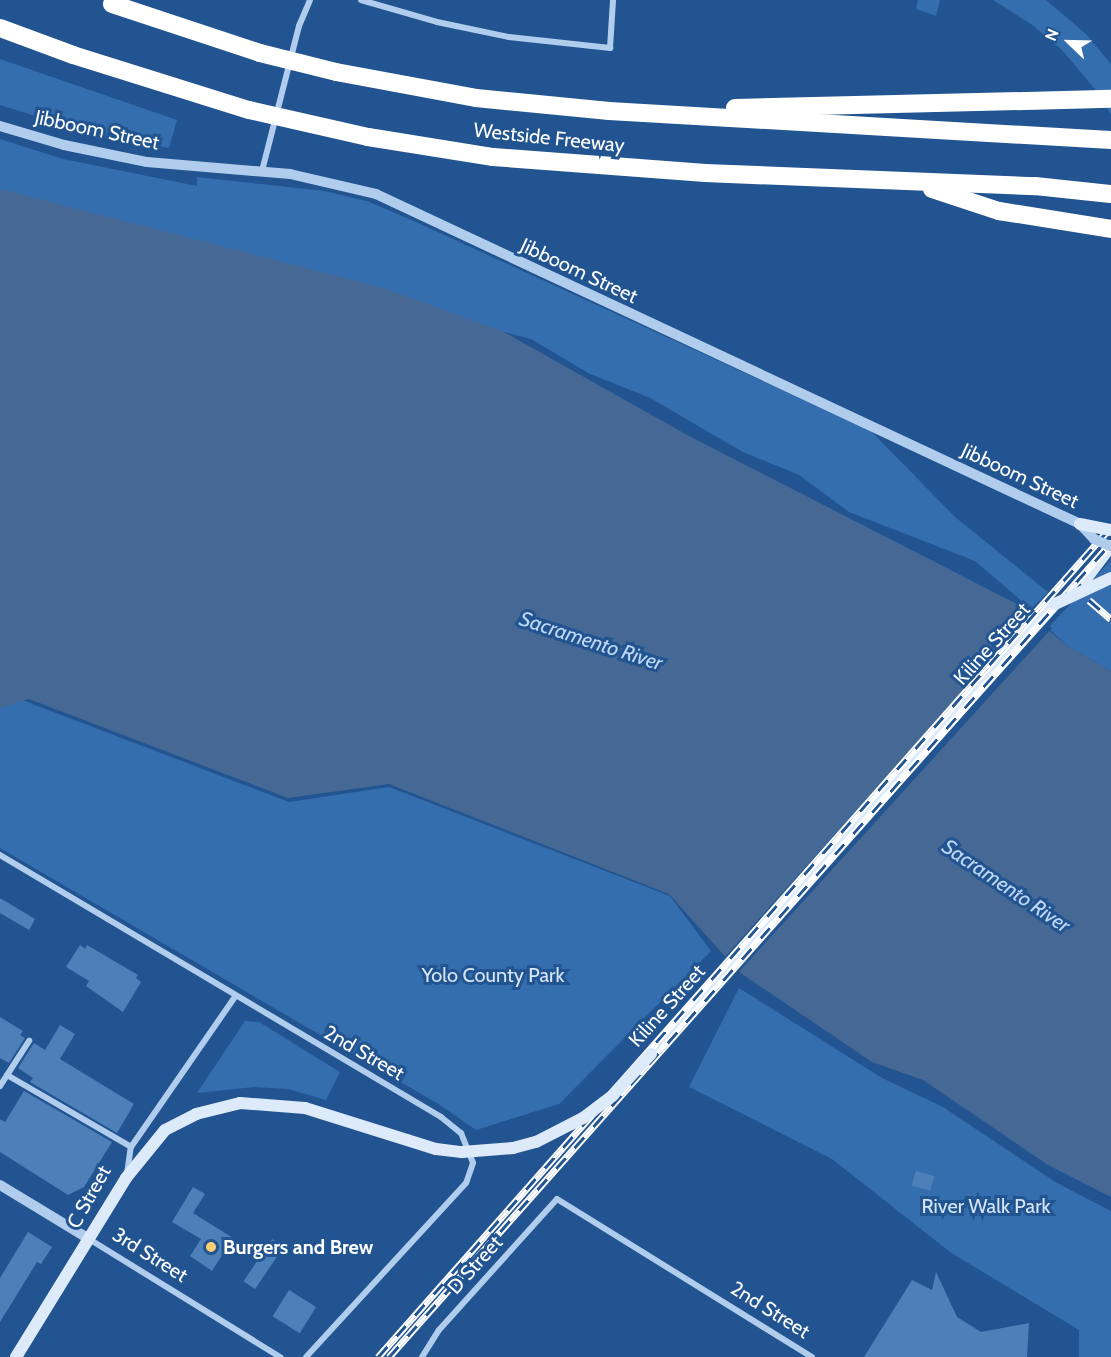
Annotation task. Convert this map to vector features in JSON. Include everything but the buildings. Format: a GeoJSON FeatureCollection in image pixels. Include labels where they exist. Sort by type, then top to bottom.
{"type":"FeatureCollection","features":[{"type":"Feature","properties":{"kind":"highway","name":"Westside Freeway"},"geometry":{"type":"LineString","coordinates":[[107,2],[260,53],[336,72],[476,98],[609,111],[1111,140]]}},
{"type":"Feature","properties":{"kind":"highway","name":"Westside Freeway"},"geometry":{"type":"LineString","coordinates":[[0,28],[73,55],[291,122],[492,157],[629,169],[1035,186],[1111,194]]}},
{"type":"Feature","properties":{"kind":"highway"},"geometry":{"type":"LineString","coordinates":[[609,111],[1111,99]]}},
{"type":"Feature","properties":{"kind":"highway"},"geometry":{"type":"LineString","coordinates":[[910,182],[999,211],[1111,229]]}},
{"type":"Feature","properties":{"kind":"main road"},"geometry":{"type":"LineString","coordinates":[[1080,524],[1111,530]]}},
{"type":"Feature","properties":{"kind":"main road","name":"Kiline Street"},"geometry":{"type":"LineString","coordinates":[[126,1178],[165,1130],[196,1114],[253,1102],[305,1108],[406,1143],[462,1152],[487,1152],[536,1142],[583,1118],[626,1081],[1055,604],[1092,574],[1111,546]]}},
{"type":"Feature","properties":{"kind":"main road"},"geometry":{"type":"LineString","coordinates":[[1055,604],[1111,578]]}},
{"type":"Feature","properties":{"kind":"main road","name":"C Street"},"geometry":{"type":"LineString","coordinates":[[16,1357],[126,1178]]}},
{"type":"Feature","properties":{"kind":"street"},"geometry":{"type":"LineString","coordinates":[[262,171],[299,26],[310,0]]}},
{"type":"Feature","properties":{"kind":"street"},"geometry":{"type":"LineString","coordinates":[[361,0],[436,22],[509,37],[610,48],[613,0]]}},
{"type":"Feature","properties":{"kind":"street","name":"Jibboom Street"},"geometry":{"type":"LineString","coordinates":[[0,126],[64,145],[147,162],[262,171],[335,183],[376,194],[526,267],[1080,524],[1094,539],[1111,546]]}},
{"type":"Feature","properties":{"kind":"street","name":"2nd Street"},"geometry":{"type":"LineString","coordinates":[[0,855],[235,997],[441,1117],[461,1133],[473,1163],[466,1183],[306,1357]]}},
{"type":"Feature","properties":{"kind":"street","name":"C Street"},"geometry":{"type":"LineString","coordinates":[[126,1178],[131,1147],[235,997]]}},
{"type":"Feature","properties":{"kind":"street"},"geometry":{"type":"LineString","coordinates":[[0,1086],[29,1041]]}},
{"type":"Feature","properties":{"kind":"street"},"geometry":{"type":"LineString","coordinates":[[7,1075],[131,1147]]}},
{"type":"Feature","properties":{"kind":"street","name":"3rd Street"},"geometry":{"type":"LineString","coordinates":[[0,1185],[280,1357]]}},
{"type":"Feature","properties":{"kind":"street","name":"2nd Street"},"geometry":{"type":"LineString","coordinates":[[557,1198],[812,1356]]}},
{"type":"Feature","properties":{"kind":"street","name":"D Street"},"geometry":{"type":"LineString","coordinates":[[422,1357],[439,1330],[557,1198]]}},
{"type":"Feature","properties":{"kind":"green space"},"geometry":{"type":"Polygon","coordinates":[[[918,0],[940,0],[936,16],[916,9],[918,0]]]}},
{"type":"Feature","properties":{"kind":"green space"},"geometry":{"type":"Polygon","coordinates":[[[993,0],[1046,0],[1086,34],[1111,64],[1111,115],[1100,95],[1062,50],[1031,24],[993,0]]]}},
{"type":"Feature","properties":{"kind":"green space"},"geometry":{"type":"Polygon","coordinates":[[[0,59],[177,120],[169,148],[102,137],[0,105],[0,59]]]}},
{"type":"Feature","properties":{"kind":"green space"},"geometry":{"type":"Polygon","coordinates":[[[0,139],[63,159],[197,186],[197,177],[324,191],[367,201],[416,222],[871,431],[955,517],[1048,592],[1031,609],[975,561],[849,512],[799,475],[743,452],[650,398],[588,373],[531,339],[0,203],[0,139]]]}},
{"type":"Feature","properties":{"kind":"green space"},"geometry":{"type":"Polygon","coordinates":[[[1111,560],[1111,671],[1069,647],[1048,628],[1111,560]]]}},
{"type":"Feature","properties":{"kind":"green space","name":"Yolo County Park"},"geometry":{"type":"Polygon","coordinates":[[[22,700],[289,802],[389,787],[670,896],[711,951],[559,1104],[476,1130],[440,1105],[0,848],[0,707],[22,700]]]}},
{"type":"Feature","properties":{"kind":"green space","name":"River Walk Park"},"geometry":{"type":"Polygon","coordinates":[[[739,988],[882,1078],[943,1107],[1057,1183],[1111,1211],[1111,1357],[1079,1357],[1079,1330],[950,1252],[832,1159],[689,1087],[739,988]]]}},
{"type":"Feature","properties":{"kind":"green space"},"geometry":{"type":"Polygon","coordinates":[[[245,1021],[259,1022],[340,1072],[326,1100],[288,1089],[254,1087],[197,1093],[245,1021]]]}},
{"type":"Feature","properties":{"kind":"water","name":"Sacramento River"},"geometry":{"type":"Polygon","coordinates":[[[0,189],[384,288],[504,332],[689,436],[1015,603],[1069,647],[1111,671],[1111,1197],[1048,1165],[923,1080],[872,1062],[739,972],[669,894],[389,784],[288,798],[29,699],[0,708],[0,189]]]}},
{"type":"Feature","properties":{"kind":"pier"},"geometry":{"type":"Polygon","coordinates":[[[1033,613],[1052,628],[737,974],[723,959],[1033,613]]]}},
{"type":"Feature","properties":{"kind":"railway"},"geometry":{"type":"LineString","coordinates":[[378,1357],[1111,527]]}},
{"type":"Feature","properties":{"kind":"railway"},"geometry":{"type":"LineString","coordinates":[[389,1357],[1111,543]]}},
{"type":"Feature","properties":{"kind":"railway"},"geometry":{"type":"LineString","coordinates":[[1089,600],[1111,619]]}},
{"type":"Feature","properties":{"kind":"place","name":"Burgers and Brew"},"geometry":{"type":"Point","coordinates":[211,1247]}}]}
